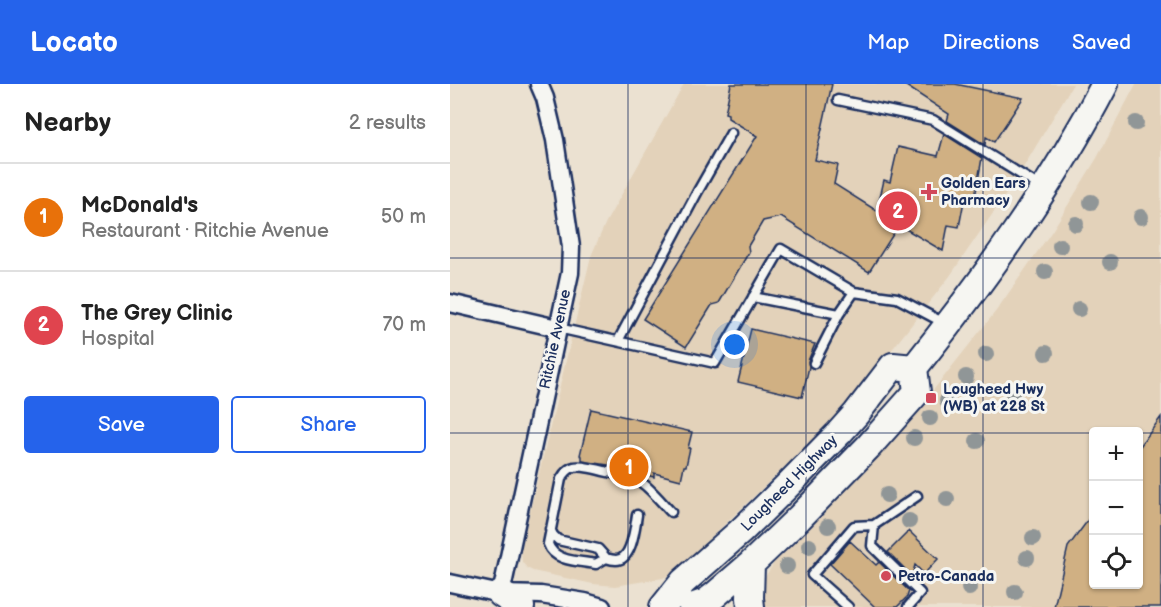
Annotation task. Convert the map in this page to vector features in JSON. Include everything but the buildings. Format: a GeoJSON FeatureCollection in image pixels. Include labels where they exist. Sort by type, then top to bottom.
{"type":"FeatureCollection","features":[{"type":"Feature","properties":{"kind":"main road"},"geometry":{"type":"LineString","coordinates":[[914,368],[988,273],[1044,189],[1105,84]]}},
{"type":"Feature","properties":{"kind":"main road","name":"Lougheed Highway"},"geometry":{"type":"LineString","coordinates":[[663,607],[683,582],[756,517],[839,433],[892,366],[914,368],[917,392],[869,446],[751,564],[706,602],[692,607]]}},
{"type":"Feature","properties":{"kind":"main road"},"geometry":{"type":"LineString","coordinates":[[751,564],[751,607]]}},
{"type":"Feature","properties":{"kind":"street","name":"Ritchie Avenue"},"geometry":{"type":"LineString","coordinates":[[511,600],[557,328],[570,273],[571,247],[555,140],[545,98],[539,84]]}},
{"type":"Feature","properties":{"kind":"street"},"geometry":{"type":"LineString","coordinates":[[450,303],[557,328]]}},
{"type":"Feature","properties":{"kind":"street"},"geometry":{"type":"LineString","coordinates":[[450,583],[511,600],[541,595],[602,607]]}},
{"type":"Feature","properties":{"kind":"lane"},"geometry":{"type":"LineString","coordinates":[[838,100],[933,120],[1044,189]]}},
{"type":"Feature","properties":{"kind":"lane"},"geometry":{"type":"LineString","coordinates":[[618,341],[731,133]]}},
{"type":"Feature","properties":{"kind":"lane"},"geometry":{"type":"LineString","coordinates":[[557,328],[715,363],[781,249],[854,292],[897,298],[948,325]]}},
{"type":"Feature","properties":{"kind":"lane"},"geometry":{"type":"LineString","coordinates":[[814,363],[839,314],[854,292]]}},
{"type":"Feature","properties":{"kind":"lane"},"geometry":{"type":"LineString","coordinates":[[753,297],[839,314]]}},
{"type":"Feature","properties":{"kind":"lane"},"geometry":{"type":"LineString","coordinates":[[606,558],[596,564],[559,557],[553,553],[548,544],[561,479],[565,472],[573,466],[631,478],[643,484],[671,512]]}},
{"type":"Feature","properties":{"kind":"lane"},"geometry":{"type":"LineString","coordinates":[[848,607],[812,575],[854,526],[874,525],[917,496]]}},
{"type":"Feature","properties":{"kind":"lane"},"geometry":{"type":"LineString","coordinates":[[550,529],[558,540],[598,549],[606,558],[616,561],[627,554],[637,515]]}},
{"type":"Feature","properties":{"kind":"lane"},"geometry":{"type":"LineString","coordinates":[[874,525],[872,546],[920,593],[908,607]]}},
{"type":"Feature","properties":{"kind":"shaded area"},"geometry":{"type":"Polygon","coordinates":[[[684,84],[1073,84],[1017,178],[950,276],[894,347],[845,406],[813,440],[685,562],[663,578],[615,586],[593,584],[533,571],[522,562],[521,549],[591,256],[606,222],[684,84]]]}},
{"type":"Feature","properties":{"kind":"shaded area"},"geometry":{"type":"Polygon","coordinates":[[[1136,84],[1161,84],[1161,607],[764,607],[762,587],[765,577],[779,555],[927,398],[996,311],[1052,231],[1097,158],[1136,84]]]}},
{"type":"Feature","properties":{"kind":"place","name":"Golden Ears Pharmacy"},"geometry":{"type":"Point","coordinates":[929,192]}},
{"type":"Feature","properties":{"kind":"place","name":"The Grey Clinic"},"geometry":{"type":"Point","coordinates":[898,211]}},
{"type":"Feature","properties":{"kind":"place","name":"Lougheed Hwy (WB) at 228 St"},"geometry":{"type":"Point","coordinates":[931,398]}},
{"type":"Feature","properties":{"kind":"place","name":"McDonald's"},"geometry":{"type":"Point","coordinates":[629,467]}},
{"type":"Feature","properties":{"kind":"place","name":"Petro-Canada"},"geometry":{"type":"Point","coordinates":[886,576]}}]}
